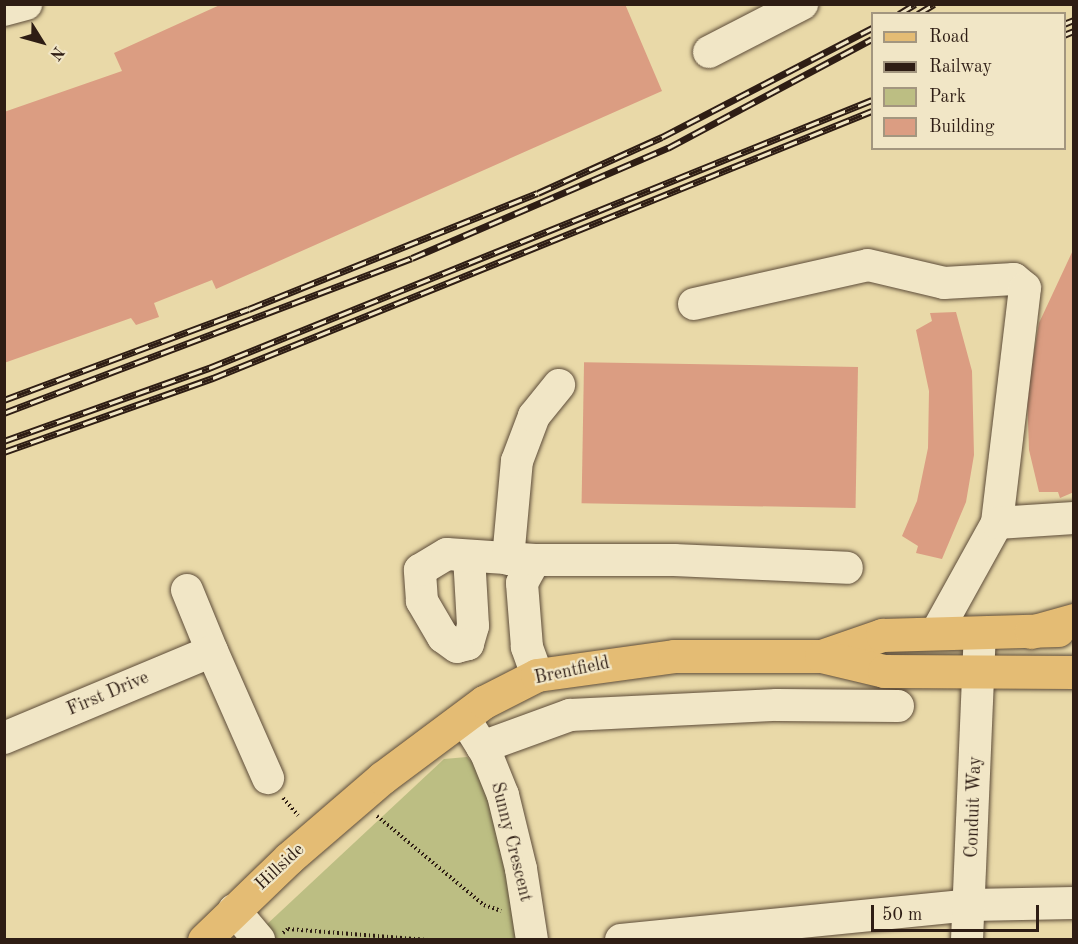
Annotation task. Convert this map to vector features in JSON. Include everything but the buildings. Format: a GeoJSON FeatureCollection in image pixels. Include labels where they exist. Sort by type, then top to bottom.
{"type":"FeatureCollection","features":[{"type":"Feature","properties":{"kind":"main road"},"geometry":{"type":"LineString","coordinates":[[1031,632],[1074,620]]}},
{"type":"Feature","properties":{"kind":"main road","name":"Brentfield"},"geometry":{"type":"LineString","coordinates":[[821,656],[882,634],[1031,632],[1074,628]]}},
{"type":"Feature","properties":{"kind":"main road","name":"Brentfield"},"geometry":{"type":"LineString","coordinates":[[368,806],[461,717],[537,675],[674,656],[821,656],[885,671],[980,674],[1074,672]]}},
{"type":"Feature","properties":{"kind":"main road","name":"Hillside"},"geometry":{"type":"LineString","coordinates":[[204,939],[234,910],[368,806]]}},
{"type":"Feature","properties":{"kind":"street"},"geometry":{"type":"LineString","coordinates":[[4,10],[26,4]]}},
{"type":"Feature","properties":{"kind":"street"},"geometry":{"type":"LineString","coordinates":[[708,52],[802,4]]}},
{"type":"Feature","properties":{"kind":"street"},"geometry":{"type":"LineString","coordinates":[[694,304],[868,265],[944,283],[1014,279],[1025,288],[997,523],[936,633]]}},
{"type":"Feature","properties":{"kind":"street"},"geometry":{"type":"LineString","coordinates":[[537,675],[527,647],[517,461],[534,416],[559,385]]}},
{"type":"Feature","properties":{"kind":"street"},"geometry":{"type":"LineString","coordinates":[[997,523],[1074,518]]}},
{"type":"Feature","properties":{"kind":"street"},"geometry":{"type":"LineString","coordinates":[[469,556],[521,560],[674,560],[847,568]]}},
{"type":"Feature","properties":{"kind":"street"},"geometry":{"type":"LineString","coordinates":[[187,591],[268,778]]}},
{"type":"Feature","properties":{"kind":"street","name":"Conduit Way"},"geometry":{"type":"LineString","coordinates":[[968,939],[980,633]]}},
{"type":"Feature","properties":{"kind":"street","name":"First Drive"},"geometry":{"type":"LineString","coordinates":[[4,738],[212,651]]}},
{"type":"Feature","properties":{"kind":"street"},"geometry":{"type":"LineString","coordinates":[[482,747],[570,715],[777,705],[898,706]]}},
{"type":"Feature","properties":{"kind":"street","name":"Sunny Crescent"},"geometry":{"type":"LineString","coordinates":[[461,717],[482,747],[503,795],[531,930]]}},
{"type":"Feature","properties":{"kind":"street"},"geometry":{"type":"LineString","coordinates":[[621,939],[970,905],[1074,903]]}},
{"type":"Feature","properties":{"kind":"street"},"geometry":{"type":"LineString","coordinates":[[234,910],[269,938]]}},
{"type":"Feature","properties":{"kind":"path"},"geometry":{"type":"LineString","coordinates":[[368,806],[484,905],[531,930]]}},
{"type":"Feature","properties":{"kind":"path"},"geometry":{"type":"LineString","coordinates":[[269,938],[288,929],[428,939]]}},
{"type":"Feature","properties":{"kind":"green space"},"geometry":{"type":"Polygon","coordinates":[[[467,757],[481,771],[505,861],[517,939],[276,939],[265,926],[444,759],[467,757]]]}},
{"type":"Feature","properties":{"kind":"railway"},"geometry":{"type":"LineString","coordinates":[[902,12],[915,4]]}},
{"type":"Feature","properties":{"kind":"railway"},"geometry":{"type":"LineString","coordinates":[[921,12],[934,4]]}},
{"type":"Feature","properties":{"kind":"railway"},"geometry":{"type":"LineString","coordinates":[[1066,23],[1074,20]]}},
{"type":"Feature","properties":{"kind":"railway"},"geometry":{"type":"LineString","coordinates":[[4,400],[249,309],[538,193],[662,137],[871,29]]}},
{"type":"Feature","properties":{"kind":"railway"},"geometry":{"type":"LineString","coordinates":[[1066,34],[1074,31]]}},
{"type":"Feature","properties":{"kind":"railway"},"geometry":{"type":"LineString","coordinates":[[4,413],[412,258],[668,148],[871,40]]}},
{"type":"Feature","properties":{"kind":"railway"},"geometry":{"type":"LineString","coordinates":[[4,441],[209,368],[871,100]]}},
{"type":"Feature","properties":{"kind":"railway"},"geometry":{"type":"LineString","coordinates":[[4,452],[213,378],[871,111]]}}]}
